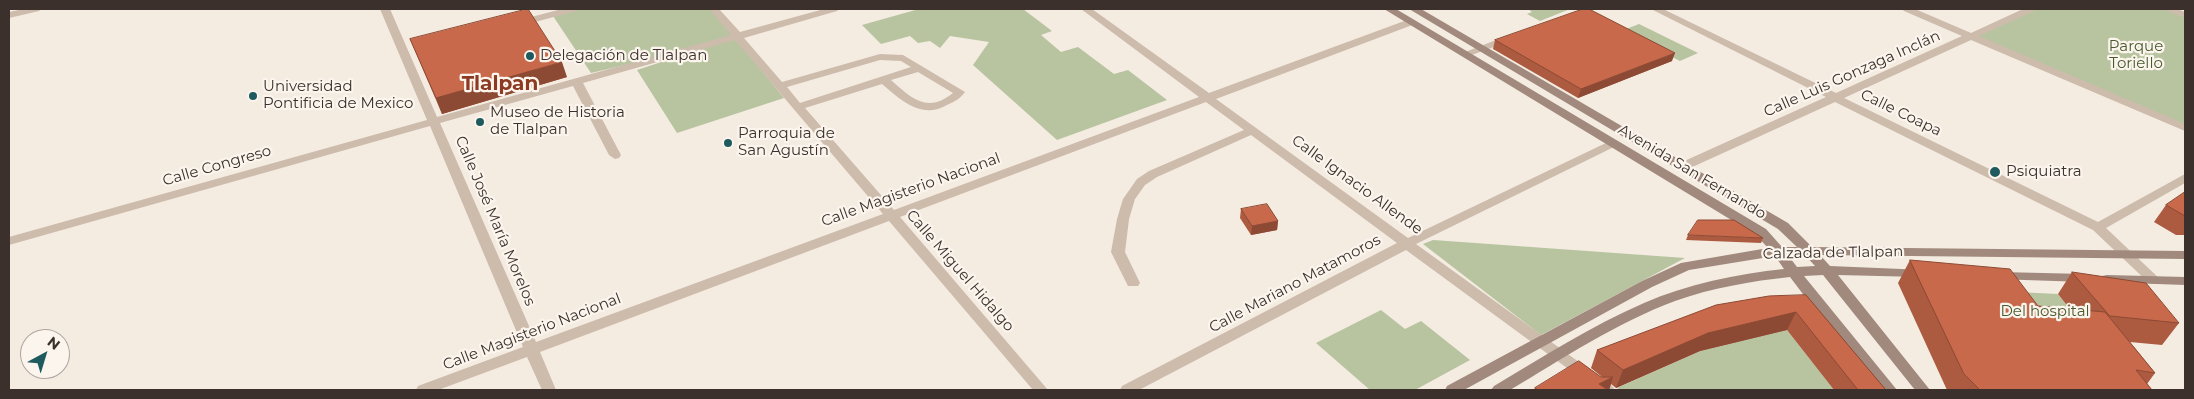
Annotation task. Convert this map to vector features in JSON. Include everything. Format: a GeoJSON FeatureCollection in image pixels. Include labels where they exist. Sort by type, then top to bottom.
{"type":"FeatureCollection","features":[{"type":"Feature","properties":{"kind":"main road","name":"Avenida San Fernando"},"geometry":{"type":"LineString","coordinates":[[1389,9],[1761,232],[1778,251],[1823,311],[1890,390]]}},
{"type":"Feature","properties":{"kind":"main road","name":"Avenida San Fernando"},"geometry":{"type":"LineString","coordinates":[[1414,9],[1684,166],[1783,226],[1809,250],[1924,390]]}},
{"type":"Feature","properties":{"kind":"main road","name":"Calzada de Tlalpan"},"geometry":{"type":"LineString","coordinates":[[1452,390],[1647,284],[1686,266],[1778,251],[1809,250],[2185,255]]}},
{"type":"Feature","properties":{"kind":"main road","name":"Calzada de Tlalpan"},"geometry":{"type":"LineString","coordinates":[[1499,390],[1634,313],[1673,297],[1727,284],[1794,272],[1936,274]]}},
{"type":"Feature","properties":{"kind":"main road"},"geometry":{"type":"LineString","coordinates":[[1986,276],[2185,281]]}},
{"type":"Feature","properties":{"kind":"street"},"geometry":{"type":"LineString","coordinates":[[9,14],[36,9]]}},
{"type":"Feature","properties":{"kind":"street","name":"Calle José María Morelos"},"geometry":{"type":"LineString","coordinates":[[385,9],[408,51],[435,121],[549,390]]}},
{"type":"Feature","properties":{"kind":"street"},"geometry":{"type":"LineString","coordinates":[[512,24],[573,9]]}},
{"type":"Feature","properties":{"kind":"street","name":"Calle Miguel Hidalgo"},"geometry":{"type":"LineString","coordinates":[[714,9],[1041,390]]}},
{"type":"Feature","properties":{"kind":"street","name":"Calle Congreso"},"geometry":{"type":"LineString","coordinates":[[9,242],[834,9]]}},
{"type":"Feature","properties":{"kind":"street","name":"Calle Ignacio Allende"},"geometry":{"type":"LineString","coordinates":[[1086,9],[1607,390]]}},
{"type":"Feature","properties":{"kind":"street","name":"Calle Coapa"},"geometry":{"type":"LineString","coordinates":[[1656,9],[2098,227],[2155,280]]}},
{"type":"Feature","properties":{"kind":"street"},"geometry":{"type":"LineString","coordinates":[[1907,9],[2185,128]]}},
{"type":"Feature","properties":{"kind":"street","name":"Calle Luis Gonzaga Inclán"},"geometry":{"type":"LineString","coordinates":[[1684,166],[2031,9]]}},
{"type":"Feature","properties":{"kind":"street"},"geometry":{"type":"LineString","coordinates":[[2168,9],[2185,15]]}},
{"type":"Feature","properties":{"kind":"street","name":"Calle Magisterio Nacional"},"geometry":{"type":"LineString","coordinates":[[423,390],[1411,22]]}},
{"type":"Feature","properties":{"kind":"street"},"geometry":{"type":"LineString","coordinates":[[1465,54],[1515,36]]}},
{"type":"Feature","properties":{"kind":"street"},"geometry":{"type":"LineString","coordinates":[[780,86],[880,57],[903,58],[960,92],[941,105],[922,108],[914,105],[884,79]]}},
{"type":"Feature","properties":{"kind":"street"},"geometry":{"type":"LineString","coordinates":[[798,106],[919,68]]}},
{"type":"Feature","properties":{"kind":"street"},"geometry":{"type":"LineString","coordinates":[[577,82],[616,155]]}},
{"type":"Feature","properties":{"kind":"street"},"geometry":{"type":"LineString","coordinates":[[1133,283],[1118,252],[1123,219],[1129,199],[1141,182],[1153,174],[1254,130]]}},
{"type":"Feature","properties":{"kind":"street","name":"Calle Mariano Matamoros"},"geometry":{"type":"LineString","coordinates":[[1127,390],[1408,243],[1614,143]]}},
{"type":"Feature","properties":{"kind":"street"},"geometry":{"type":"LineString","coordinates":[[2098,227],[2185,178]]}},
{"type":"Feature","properties":{"kind":"green space"},"geometry":{"type":"Polygon","coordinates":[[[580,9],[713,9],[734,36],[659,57],[591,73],[553,16],[580,9]]]}},
{"type":"Feature","properties":{"kind":"green space"},"geometry":{"type":"Polygon","coordinates":[[[919,9],[1023,9],[1052,31],[1041,35],[1061,52],[1078,47],[1114,74],[1128,70],[1167,100],[1057,140],[973,65],[989,42],[950,36],[940,48],[930,41],[918,43],[910,36],[881,44],[862,25],[919,9]]]}},
{"type":"Feature","properties":{"kind":"green space"},"geometry":{"type":"Polygon","coordinates":[[[1528,9],[1570,9],[1540,21],[1527,14],[1532,12],[1528,9]]]}},
{"type":"Feature","properties":{"kind":"green space","name":"Parque Toriello"},"geometry":{"type":"Polygon","coordinates":[[[2031,9],[2168,9],[2185,15],[2185,128],[1972,37],[2031,9]]]}},
{"type":"Feature","properties":{"kind":"green space"},"geometry":{"type":"Polygon","coordinates":[[[1639,24],[1698,53],[1680,61],[1621,31],[1639,24]]]}},
{"type":"Feature","properties":{"kind":"green space"},"geometry":{"type":"Polygon","coordinates":[[[735,38],[784,98],[677,133],[637,70],[735,38]]]}},
{"type":"Feature","properties":{"kind":"green space"},"geometry":{"type":"Polygon","coordinates":[[[1433,240],[1685,258],[1541,335],[1423,244],[1433,240]]]}},
{"type":"Feature","properties":{"kind":"green space","name":"Del hospital"},"geometry":{"type":"Polygon","coordinates":[[[1996,291],[2058,294],[2089,334],[1996,291]]]}},
{"type":"Feature","properties":{"kind":"green space"},"geometry":{"type":"Polygon","coordinates":[[[1381,310],[1405,329],[1421,321],[1470,360],[1415,390],[1370,390],[1316,343],[1381,310]]]}},
{"type":"Feature","properties":{"kind":"green space"},"geometry":{"type":"Polygon","coordinates":[[[1787,330],[1834,390],[1621,390],[1617,388],[1700,351],[1787,330]]]}},
{"type":"Feature","properties":{"kind":"building"},"geometry":{"type":"Polygon","coordinates":[[[528,9],[562,62],[436,98],[410,39],[528,9]]]}},
{"type":"Feature","properties":{"kind":"building"},"geometry":{"type":"Polygon","coordinates":[[[1583,9],[1589,9],[1675,53],[1581,89],[1495,40],[1583,9]]]}},
{"type":"Feature","properties":{"kind":"building"},"geometry":{"type":"Polygon","coordinates":[[[2185,192],[2185,216],[2166,205],[2185,192]]]}},
{"type":"Feature","properties":{"kind":"building"},"geometry":{"type":"Polygon","coordinates":[[[1267,204],[1278,221],[1252,226],[1241,209],[1267,204]]]}},
{"type":"Feature","properties":{"kind":"building"},"geometry":{"type":"Polygon","coordinates":[[[1698,220],[1734,220],[1763,238],[1688,235],[1698,220]]]}},
{"type":"Feature","properties":{"kind":"building"},"geometry":{"type":"Polygon","coordinates":[[[1910,260],[2010,269],[2038,306],[2105,312],[2155,373],[2136,370],[2152,390],[1980,390],[1964,374],[1910,260]]]}},
{"type":"Feature","properties":{"kind":"building"},"geometry":{"type":"Polygon","coordinates":[[[2072,272],[2146,283],[2179,323],[2110,316],[2072,272]]]}},
{"type":"Feature","properties":{"kind":"building"},"geometry":{"type":"Polygon","coordinates":[[[1806,295],[1886,390],[1858,390],[1796,312],[1708,333],[1623,370],[1597,350],[1716,305],[1769,296],[1806,295]]]}},
{"type":"Feature","properties":{"kind":"building"},"geometry":{"type":"Polygon","coordinates":[[[1579,361],[1601,377],[1613,377],[1599,384],[1608,390],[1538,390],[1535,388],[1579,361]]]}},
{"type":"Feature","properties":{"kind":"place","name":"Delegación de Tlalpan"},"geometry":{"type":"Point","coordinates":[530,56]}},
{"type":"Feature","properties":{"kind":"place","name":"Universidad Pontificia de Mexico"},"geometry":{"type":"Point","coordinates":[253,96]}},
{"type":"Feature","properties":{"kind":"place","name":"Museo de Historia de Tlalpan"},"geometry":{"type":"Point","coordinates":[480,122]}},
{"type":"Feature","properties":{"kind":"place","name":"Parroquia de San Agustín"},"geometry":{"type":"Point","coordinates":[728,143]}},
{"type":"Feature","properties":{"kind":"place","name":"Psiquiatra"},"geometry":{"type":"Point","coordinates":[1995,172]}},
{"type":"Feature","properties":{"kind":"district","name":"Tlalpan"},"geometry":{"type":"Point","coordinates":[500,84]}}]}
